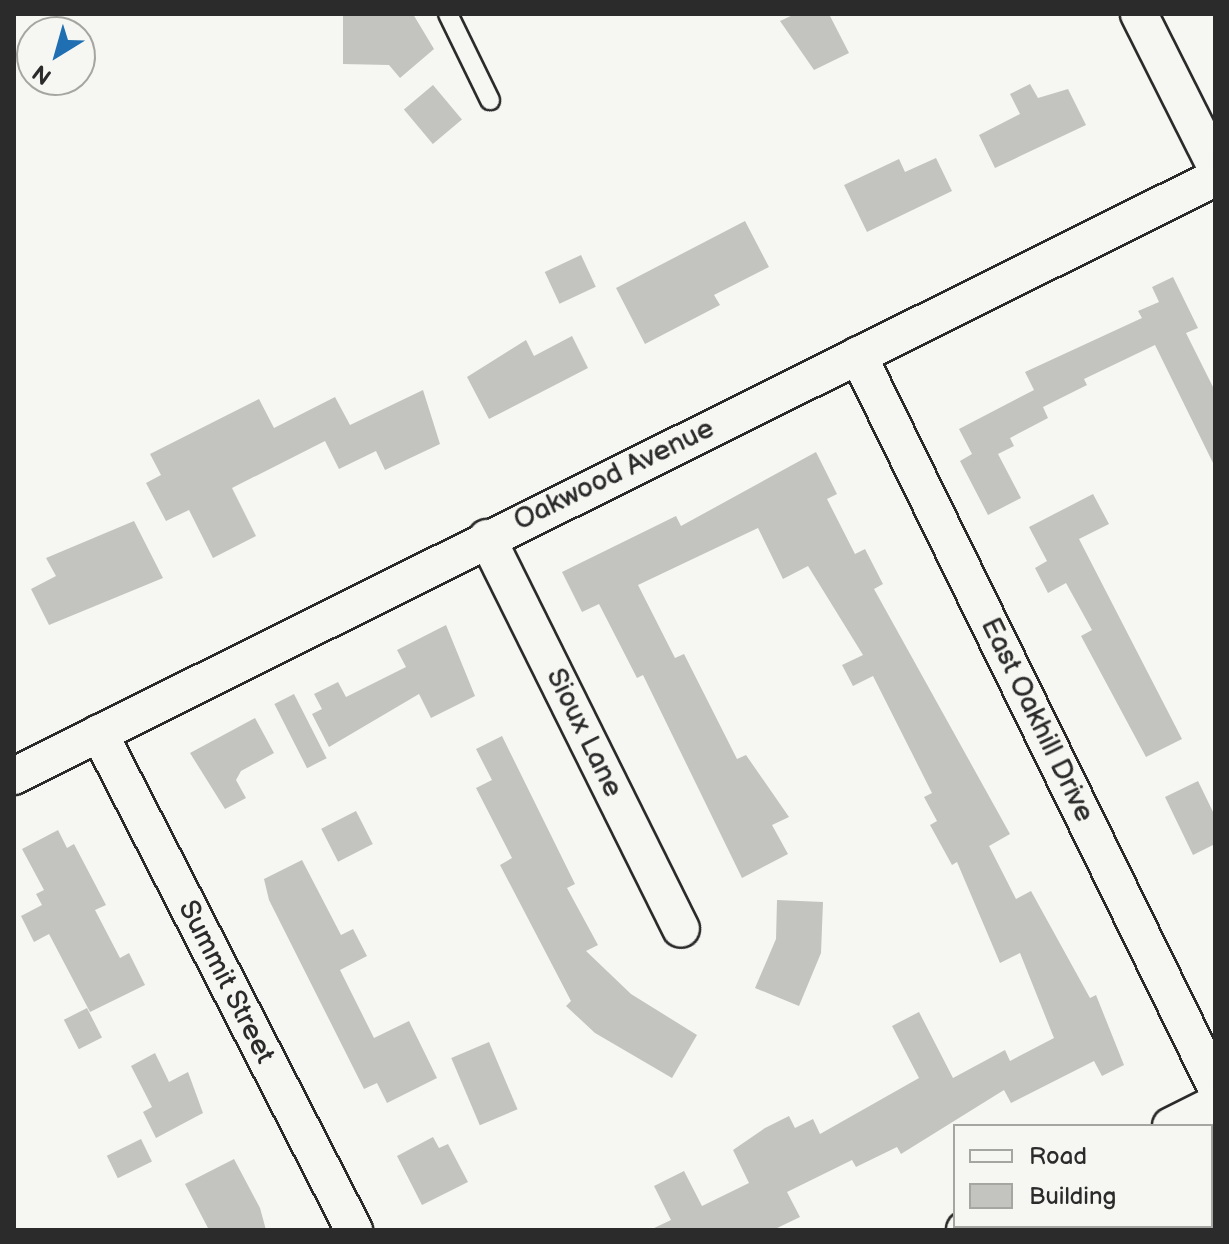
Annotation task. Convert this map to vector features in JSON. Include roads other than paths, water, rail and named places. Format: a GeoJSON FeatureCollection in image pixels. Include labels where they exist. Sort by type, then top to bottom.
{"type":"FeatureCollection","features":[{"type":"Feature","properties":{"kind":"street"},"geometry":{"type":"LineString","coordinates":[[1139,14],[1215,165]]}},
{"type":"Feature","properties":{"kind":"street","name":"Oakwood Avenue"},"geometry":{"type":"LineString","coordinates":[[14,776],[1215,178]]}},
{"type":"Feature","properties":{"kind":"street","name":"East Oakhill Drive"},"geometry":{"type":"LineString","coordinates":[[858,355],[1215,1085]]}},
{"type":"Feature","properties":{"kind":"street","name":"Sioux Lane"},"geometry":{"type":"LineString","coordinates":[[487,538],[681,929]]}},
{"type":"Feature","properties":{"kind":"street","name":"Summit Street"},"geometry":{"type":"LineString","coordinates":[[99,733],[354,1230]]}},
{"type":"Feature","properties":{"kind":"street"},"geometry":{"type":"LineString","coordinates":[[1175,1124],[1215,1104]]}},
{"type":"Feature","properties":{"kind":"lane"},"geometry":{"type":"LineString","coordinates":[[448,14],[490,100]]}}]}
